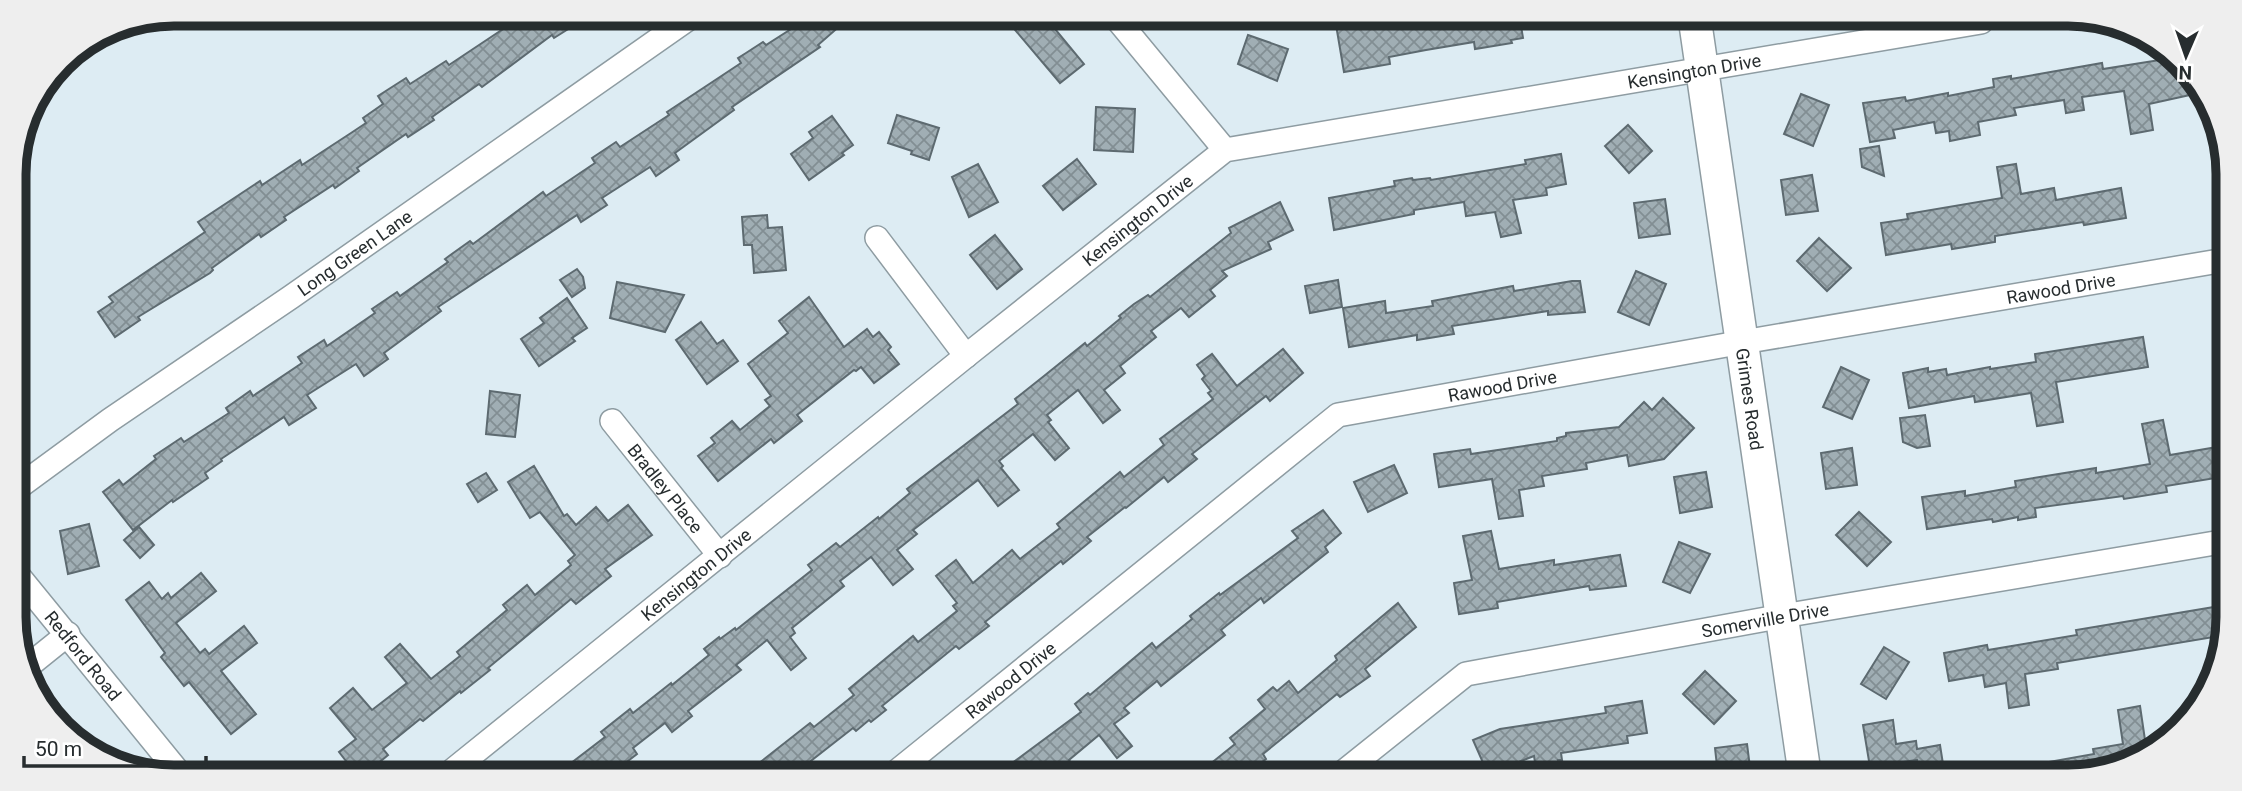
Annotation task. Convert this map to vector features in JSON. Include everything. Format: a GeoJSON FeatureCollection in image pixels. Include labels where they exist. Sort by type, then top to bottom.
{"type":"FeatureCollection","features":[{"type":"Feature","properties":{"kind":"street"},"geometry":{"type":"LineString","coordinates":[[1123,26],[1225,150]]}},
{"type":"Feature","properties":{"kind":"street","name":"Grimes Road"},"geometry":{"type":"LineString","coordinates":[[1696,26],[1803,764]]}},
{"type":"Feature","properties":{"kind":"street","name":"Kensington Drive"},"geometry":{"type":"LineString","coordinates":[[459,765],[1225,150],[1957,26]]}},
{"type":"Feature","properties":{"kind":"street","name":"Long Green Lane"},"geometry":{"type":"LineString","coordinates":[[26,481],[110,420],[291,297],[677,27]]}},
{"type":"Feature","properties":{"kind":"street"},"geometry":{"type":"LineString","coordinates":[[877,238],[966,356]]}},
{"type":"Feature","properties":{"kind":"street","name":"Rawood Drive"},"geometry":{"type":"LineString","coordinates":[[905,765],[1339,415],[1743,342],[2216,263]]}},
{"type":"Feature","properties":{"kind":"street","name":"Bradley Place"},"geometry":{"type":"LineString","coordinates":[[612,421],[720,556]]}},
{"type":"Feature","properties":{"kind":"street","name":"Somerville Drive"},"geometry":{"type":"LineString","coordinates":[[1353,764],[1466,674],[1783,616],[2216,543]]}},
{"type":"Feature","properties":{"kind":"street","name":"Redford Road"},"geometry":{"type":"LineString","coordinates":[[26,584],[173,765]]}},
{"type":"Feature","properties":{"kind":"street"},"geometry":{"type":"LineString","coordinates":[[33,662],[68,634]]}},
{"type":"Feature","properties":{"kind":"building"},"geometry":{"type":"Polygon","coordinates":[[[1336,26],[1361,26],[1362,29],[1377,26],[1521,26],[1523,38],[1511,40],[1512,43],[1475,49],[1474,42],[1389,57],[1390,64],[1344,72],[1336,26]]]}},
{"type":"Feature","properties":{"kind":"building"},"geometry":{"type":"Polygon","coordinates":[[[506,27],[572,27],[554,38],[552,35],[482,87],[479,84],[432,117],[434,120],[408,137],[406,134],[357,168],[359,171],[335,188],[333,185],[284,217],[286,220],[261,237],[259,234],[212,268],[210,273],[138,317],[140,320],[115,337],[98,312],[113,302],[109,297],[205,232],[198,222],[260,181],[262,185],[300,160],[302,165],[366,123],[363,118],[383,104],[378,96],[406,78],[410,84],[446,61],[449,65],[506,27]]]}},
{"type":"Feature","properties":{"kind":"building"},"geometry":{"type":"Polygon","coordinates":[[[795,27],[839,27],[818,45],[820,47],[732,107],[734,110],[675,153],[679,160],[656,176],[650,167],[602,198],[607,205],[581,222],[577,215],[438,307],[441,311],[384,353],[388,359],[364,376],[356,364],[307,395],[316,408],[289,425],[284,417],[221,459],[222,461],[205,473],[208,478],[173,502],[172,500],[133,530],[103,492],[119,480],[123,485],[156,459],[154,456],[181,438],[184,442],[229,413],[226,408],[250,391],[253,396],[302,363],[298,357],[324,340],[327,346],[375,313],[372,309],[397,292],[400,296],[448,262],[445,259],[470,241],[473,244],[543,192],[546,196],[595,163],[592,158],[616,142],[620,147],[669,115],[667,112],[741,63],[738,58],[763,42],[766,45],[795,27]]]}},
{"type":"Feature","properties":{"kind":"building"},"geometry":{"type":"Polygon","coordinates":[[[1012,27],[1053,27],[1084,64],[1060,83],[1012,27]]]}},
{"type":"Feature","properties":{"kind":"building"},"geometry":{"type":"Polygon","coordinates":[[[1248,35],[1288,49],[1277,81],[1238,64],[1248,35]]]}},
{"type":"Feature","properties":{"kind":"building"},"geometry":{"type":"Polygon","coordinates":[[[2151,61],[2151,91],[2190,91],[2192,94],[2149,104],[2153,130],[2131,134],[2124,91],[2082,97],[2084,110],[2066,113],[2064,100],[2014,108],[2016,115],[1978,122],[1980,135],[1950,141],[1949,131],[1936,133],[1934,122],[1893,130],[1895,138],[1870,142],[1863,103],[1905,97],[1906,101],[1948,93],[1948,96],[1994,87],[1993,79],[2011,76],[2011,79],[2102,63],[2103,69],[2151,61]]]}},
{"type":"Feature","properties":{"kind":"building"},"geometry":{"type":"Polygon","coordinates":[[[1801,94],[1829,105],[1813,146],[1784,134],[1801,94]]]}},
{"type":"Feature","properties":{"kind":"building"},"geometry":{"type":"Polygon","coordinates":[[[1096,107],[1135,109],[1133,152],[1094,150],[1096,107]]]}},
{"type":"Feature","properties":{"kind":"building"},"geometry":{"type":"Polygon","coordinates":[[[897,115],[939,128],[929,160],[888,143],[897,115]]]}},
{"type":"Feature","properties":{"kind":"building"},"geometry":{"type":"Polygon","coordinates":[[[832,116],[853,145],[842,153],[844,155],[809,180],[791,154],[813,138],[809,132],[832,116]]]}},
{"type":"Feature","properties":{"kind":"building"},"geometry":{"type":"Polygon","coordinates":[[[1628,125],[1652,151],[1629,173],[1605,146],[1628,125]]]}},
{"type":"Feature","properties":{"kind":"building"},"geometry":{"type":"Polygon","coordinates":[[[1879,146],[1884,176],[1862,167],[1860,149],[1879,146]]]}},
{"type":"Feature","properties":{"kind":"building"},"geometry":{"type":"Polygon","coordinates":[[[1561,154],[1566,184],[1546,188],[1547,195],[1513,200],[1521,233],[1501,237],[1495,212],[1466,216],[1464,202],[1414,210],[1414,214],[1334,230],[1329,198],[1395,186],[1394,181],[1412,178],[1431,180],[1526,164],[1525,160],[1561,154]]]}},
{"type":"Feature","properties":{"kind":"building"},"geometry":{"type":"Polygon","coordinates":[[[1077,159],[1096,184],[1063,210],[1043,186],[1077,159]]]}},
{"type":"Feature","properties":{"kind":"building"},"geometry":{"type":"Polygon","coordinates":[[[978,164],[998,202],[969,217],[952,177],[978,164]]]}},
{"type":"Feature","properties":{"kind":"building"},"geometry":{"type":"Polygon","coordinates":[[[2016,164],[2021,194],[2054,188],[2056,200],[2121,188],[2126,218],[1995,236],[1995,242],[1952,249],[1951,244],[1886,255],[1881,223],[1908,219],[1907,214],[2002,198],[1997,167],[2016,164]]]}},
{"type":"Feature","properties":{"kind":"building"},"geometry":{"type":"Polygon","coordinates":[[[1812,175],[1818,211],[1786,215],[1781,180],[1812,175]]]}},
{"type":"Feature","properties":{"kind":"building"},"geometry":{"type":"Polygon","coordinates":[[[1665,199],[1670,234],[1639,238],[1634,203],[1665,199]]]}},
{"type":"Feature","properties":{"kind":"building"},"geometry":{"type":"Polygon","coordinates":[[[1280,202],[1293,230],[1268,242],[1271,249],[1222,271],[1227,276],[1210,290],[1215,296],[1189,317],[1181,308],[1151,331],[1156,337],[1120,366],[1125,373],[1104,390],[1120,410],[1103,423],[1078,390],[1047,415],[1051,420],[1048,422],[1069,448],[1055,460],[1033,434],[999,461],[1003,466],[1001,468],[1019,490],[998,506],[978,480],[913,530],[917,534],[897,550],[913,569],[893,585],[871,557],[840,581],[844,586],[792,628],[795,633],[790,637],[806,658],[791,670],[767,640],[736,665],[741,670],[688,711],[692,716],[672,732],[665,723],[633,748],[637,754],[623,765],[569,765],[605,737],[601,732],[630,709],[633,713],[709,655],[704,649],[719,637],[720,639],[735,628],[736,630],[812,570],[808,565],[836,543],[840,547],[878,517],[879,519],[910,493],[907,489],[1018,404],[1015,399],[1085,343],[1087,346],[1134,304],[1148,295],[1150,297],[1231,233],[1229,228],[1280,202]]]}},
{"type":"Feature","properties":{"kind":"building"},"geometry":{"type":"Polygon","coordinates":[[[767,215],[768,228],[782,227],[786,270],[754,273],[752,245],[744,245],[742,217],[767,215]]]}},
{"type":"Feature","properties":{"kind":"building"},"geometry":{"type":"Polygon","coordinates":[[[995,235],[1022,269],[997,289],[970,255],[995,235]]]}},
{"type":"Feature","properties":{"kind":"building"},"geometry":{"type":"Polygon","coordinates":[[[1819,238],[1851,268],[1827,291],[1797,261],[1819,238]]]}},
{"type":"Feature","properties":{"kind":"building"},"geometry":{"type":"Polygon","coordinates":[[[577,269],[583,277],[585,288],[572,297],[560,280],[577,269]]]}},
{"type":"Feature","properties":{"kind":"building"},"geometry":{"type":"Polygon","coordinates":[[[1636,271],[1666,284],[1649,325],[1618,312],[1636,271]]]}},
{"type":"Feature","properties":{"kind":"building"},"geometry":{"type":"Polygon","coordinates":[[[1338,280],[1342,307],[1310,313],[1305,286],[1338,280]]]}},
{"type":"Feature","properties":{"kind":"building"},"geometry":{"type":"Polygon","coordinates":[[[1580,281],[1585,312],[1548,315],[1548,311],[1452,326],[1454,334],[1417,340],[1417,335],[1349,347],[1343,308],[1385,301],[1386,313],[1433,306],[1432,301],[1513,286],[1514,291],[1580,281]]]}},
{"type":"Feature","properties":{"kind":"building"},"geometry":{"type":"Polygon","coordinates":[[[617,282],[684,295],[665,332],[610,318],[617,282]]]}},
{"type":"Feature","properties":{"kind":"building"},"geometry":{"type":"Polygon","coordinates":[[[809,297],[844,347],[867,329],[873,337],[879,332],[891,347],[888,350],[899,364],[874,383],[861,367],[854,370],[797,415],[802,421],[774,443],[771,439],[718,481],[698,456],[715,443],[711,438],[732,421],[740,430],[770,406],[765,400],[771,396],[748,364],[788,333],[779,321],[809,297]]]}},
{"type":"Feature","properties":{"kind":"building"},"geometry":{"type":"Polygon","coordinates":[[[567,298],[587,328],[572,338],[575,341],[539,366],[521,339],[544,323],[540,318],[567,298]]]}},
{"type":"Feature","properties":{"kind":"building"},"geometry":{"type":"Polygon","coordinates":[[[701,322],[717,344],[723,340],[738,361],[707,384],[676,340],[701,322]]]}},
{"type":"Feature","properties":{"kind":"building"},"geometry":{"type":"Polygon","coordinates":[[[2143,337],[2148,367],[2056,382],[2063,422],[2037,426],[2031,393],[1975,402],[1974,396],[1909,408],[1903,373],[1928,368],[1928,372],[1946,369],[1947,375],[1990,369],[2036,362],[2035,354],[2143,337]]]}},
{"type":"Feature","properties":{"kind":"building"},"geometry":{"type":"Polygon","coordinates":[[[1283,349],[1303,373],[1270,401],[1266,396],[1192,454],[1197,459],[1168,482],[1164,477],[1087,537],[1091,541],[1063,564],[1061,561],[985,622],[989,626],[959,649],[956,646],[882,706],[886,710],[871,722],[869,720],[856,731],[853,728],[806,765],[757,765],[810,723],[814,727],[854,695],[849,689],[913,636],[918,642],[957,611],[953,606],[957,603],[936,576],[956,560],[973,583],[1012,550],[1020,559],[1060,528],[1057,524],[1120,472],[1124,477],[1164,445],[1160,439],[1213,399],[1208,393],[1211,391],[1202,379],[1205,376],[1197,365],[1212,354],[1237,386],[1283,349]]]}},
{"type":"Feature","properties":{"kind":"building"},"geometry":{"type":"Polygon","coordinates":[[[1841,367],[1869,380],[1852,419],[1823,407],[1841,367]]]}},
{"type":"Feature","properties":{"kind":"building"},"geometry":{"type":"Polygon","coordinates":[[[490,391],[520,395],[515,437],[486,434],[490,391]]]}},
{"type":"Feature","properties":{"kind":"building"},"geometry":{"type":"Polygon","coordinates":[[[1663,398],[1694,428],[1664,459],[1629,466],[1627,455],[1586,463],[1587,469],[1542,476],[1544,486],[1519,490],[1523,516],[1499,519],[1492,479],[1439,487],[1434,454],[1470,449],[1471,454],[1557,441],[1557,438],[1566,436],[1566,433],[1619,427],[1644,402],[1652,410],[1663,398]]]}},
{"type":"Feature","properties":{"kind":"building"},"geometry":{"type":"Polygon","coordinates":[[[1925,415],[1930,446],[1917,448],[1903,442],[1900,418],[1925,415]]]}},
{"type":"Feature","properties":{"kind":"building"},"geometry":{"type":"Polygon","coordinates":[[[2163,420],[2170,455],[2216,447],[2216,478],[2166,486],[2167,492],[2035,508],[2036,517],[1993,522],[1992,519],[1927,529],[1922,497],[1965,491],[1965,496],[2016,487],[2015,481],[2096,468],[2096,473],[2150,464],[2142,424],[2163,420]]]}},
{"type":"Feature","properties":{"kind":"building"},"geometry":{"type":"Polygon","coordinates":[[[1852,448],[1857,485],[1826,489],[1821,453],[1852,448]]]}},
{"type":"Feature","properties":{"kind":"building"},"geometry":{"type":"Polygon","coordinates":[[[1394,465],[1407,493],[1368,512],[1354,482],[1394,465]]]}},
{"type":"Feature","properties":{"kind":"building"},"geometry":{"type":"Polygon","coordinates":[[[534,466],[564,516],[567,514],[576,525],[596,507],[608,521],[628,505],[652,535],[605,569],[611,576],[576,604],[571,599],[488,668],[490,670],[423,721],[420,719],[383,749],[388,755],[376,765],[349,765],[339,752],[356,739],[330,708],[353,688],[372,710],[407,683],[385,657],[400,644],[431,679],[460,656],[457,652],[507,610],[503,605],[527,585],[535,595],[571,565],[568,561],[575,555],[540,512],[530,518],[508,482],[534,466]]]}},
{"type":"Feature","properties":{"kind":"building"},"geometry":{"type":"Polygon","coordinates":[[[1706,472],[1712,507],[1680,513],[1674,477],[1706,472]]]}},
{"type":"Feature","properties":{"kind":"building"},"geometry":{"type":"Polygon","coordinates":[[[486,473],[497,490],[478,502],[467,484],[486,473]]]}},
{"type":"Feature","properties":{"kind":"building"},"geometry":{"type":"Polygon","coordinates":[[[1323,510],[1341,533],[1325,547],[1328,552],[1264,603],[1261,598],[1221,630],[1225,635],[1161,686],[1157,681],[1124,708],[1129,713],[1114,724],[1132,746],[1117,758],[1099,735],[1069,760],[1072,765],[1010,765],[1081,712],[1075,704],[1088,693],[1090,695],[1152,643],[1156,648],[1219,593],[1220,595],[1298,538],[1292,531],[1323,510]]]}},
{"type":"Feature","properties":{"kind":"building"},"geometry":{"type":"Polygon","coordinates":[[[1859,512],[1891,542],[1867,566],[1836,535],[1859,512]]]}},
{"type":"Feature","properties":{"kind":"building"},"geometry":{"type":"Polygon","coordinates":[[[89,524],[99,566],[68,574],[60,531],[89,524]]]}},
{"type":"Feature","properties":{"kind":"building"},"geometry":{"type":"Polygon","coordinates":[[[139,527],[154,545],[140,558],[124,540],[139,527]]]}},
{"type":"Feature","properties":{"kind":"building"},"geometry":{"type":"Polygon","coordinates":[[[1491,531],[1499,569],[1554,560],[1554,565],[1620,555],[1626,586],[1590,590],[1589,586],[1497,602],[1498,608],[1459,614],[1454,583],[1472,580],[1463,536],[1491,531]]]}},
{"type":"Feature","properties":{"kind":"building"},"geometry":{"type":"Polygon","coordinates":[[[1679,542],[1710,554],[1690,593],[1663,582],[1679,542]]]}},
{"type":"Feature","properties":{"kind":"building"},"geometry":{"type":"Polygon","coordinates":[[[201,573],[216,591],[176,623],[200,653],[205,649],[209,654],[244,626],[257,643],[221,671],[256,714],[231,734],[189,682],[184,686],[161,657],[165,653],[126,600],[149,582],[162,599],[168,593],[171,598],[201,573]]]}},
{"type":"Feature","properties":{"kind":"building"},"geometry":{"type":"Polygon","coordinates":[[[1398,603],[1416,627],[1365,669],[1370,676],[1340,697],[1337,694],[1263,754],[1266,759],[1259,764],[1210,764],[1235,744],[1230,738],[1265,709],[1258,700],[1273,687],[1277,691],[1289,681],[1298,693],[1337,660],[1335,656],[1398,603]]]}},
{"type":"Feature","properties":{"kind":"building"},"geometry":{"type":"Polygon","coordinates":[[[2216,607],[2214,637],[2057,663],[2058,669],[2025,674],[2029,705],[2009,708],[2006,683],[1985,687],[1983,675],[1949,681],[1944,653],[1987,645],[1988,650],[2077,635],[2076,630],[2216,607]]]}},
{"type":"Feature","properties":{"kind":"building"},"geometry":{"type":"Polygon","coordinates":[[[1884,647],[1909,662],[1886,699],[1861,684],[1884,647]]]}},
{"type":"Feature","properties":{"kind":"building"},"geometry":{"type":"Polygon","coordinates":[[[1705,671],[1736,701],[1714,724],[1683,694],[1705,671]]]}},
{"type":"Feature","properties":{"kind":"building"},"geometry":{"type":"Polygon","coordinates":[[[1642,701],[1647,733],[1627,736],[1628,743],[1561,753],[1562,760],[1558,760],[1559,764],[1535,764],[1534,756],[1513,764],[1484,764],[1473,740],[1500,729],[1606,713],[1605,707],[1642,701]]]}},
{"type":"Feature","properties":{"kind":"building"},"geometry":{"type":"Polygon","coordinates":[[[2140,706],[2145,740],[2152,738],[2125,754],[2106,760],[2078,764],[2037,764],[2094,754],[2093,749],[2123,744],[2118,710],[2140,706]]]}},
{"type":"Feature","properties":{"kind":"building"},"geometry":{"type":"Polygon","coordinates":[[[1893,720],[1896,744],[1916,741],[1917,749],[1940,745],[1943,764],[1918,764],[1917,760],[1870,764],[1863,725],[1893,720]]]}},
{"type":"Feature","properties":{"kind":"building"},"geometry":{"type":"Polygon","coordinates":[[[1747,744],[1750,764],[1717,764],[1715,748],[1747,744]]]}}]}
